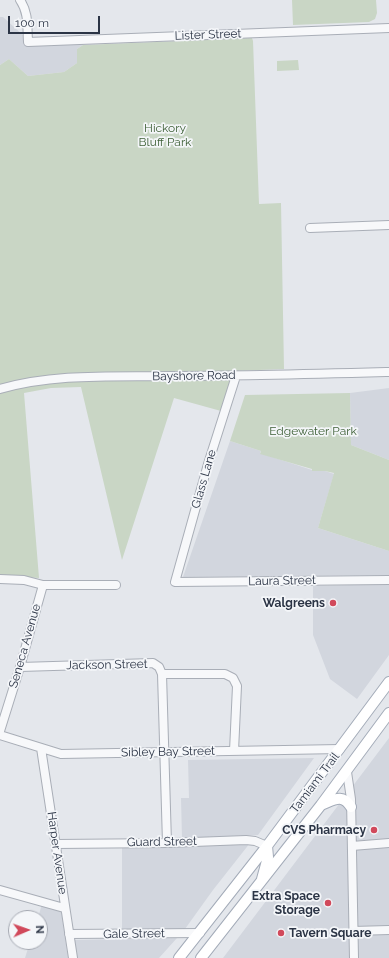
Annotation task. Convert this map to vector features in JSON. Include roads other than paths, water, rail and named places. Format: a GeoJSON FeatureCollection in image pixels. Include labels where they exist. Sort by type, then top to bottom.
{"type":"FeatureCollection","features":[{"type":"Feature","properties":{"kind":"main road","name":"Tamiami Trail"},"geometry":{"type":"LineString","coordinates":[[178,958],[200,933],[267,846],[389,682]]}},
{"type":"Feature","properties":{"kind":"main road","name":"Tamiami Trail"},"geometry":{"type":"LineString","coordinates":[[201,958],[347,772],[389,713]]}},
{"type":"Feature","properties":{"kind":"main road"},"geometry":{"type":"LineString","coordinates":[[379,726],[389,722]]}},
{"type":"Feature","properties":{"kind":"main road"},"geometry":{"type":"LineString","coordinates":[[321,805],[343,798],[351,807]]}},
{"type":"Feature","properties":{"kind":"main road"},"geometry":{"type":"LineString","coordinates":[[260,884],[267,863],[267,846]]}},
{"type":"Feature","properties":{"kind":"street","name":"Lister Street"},"geometry":{"type":"LineString","coordinates":[[20,0],[27,14],[28,42],[389,28]]}},
{"type":"Feature","properties":{"kind":"street"},"geometry":{"type":"LineString","coordinates":[[310,228],[389,225]]}},
{"type":"Feature","properties":{"kind":"street","name":"Bayshore Road"},"geometry":{"type":"LineString","coordinates":[[0,389],[27,383],[75,377],[236,376],[389,372]]}},
{"type":"Feature","properties":{"kind":"street","name":"Glass Lane"},"geometry":{"type":"LineString","coordinates":[[175,582],[208,464],[236,376]]}},
{"type":"Feature","properties":{"kind":"street"},"geometry":{"type":"LineString","coordinates":[[0,579],[24,580],[43,584],[116,585]]}},
{"type":"Feature","properties":{"kind":"street","name":"Laura Street"},"geometry":{"type":"LineString","coordinates":[[175,582],[389,580]]}},
{"type":"Feature","properties":{"kind":"street","name":"Seneca Avenue"},"geometry":{"type":"LineString","coordinates":[[0,731],[20,667],[43,584]]}},
{"type":"Feature","properties":{"kind":"street","name":"Jackson Street"},"geometry":{"type":"LineString","coordinates":[[20,667],[153,663],[159,667],[162,674],[225,674],[234,678],[237,686],[234,751]]}},
{"type":"Feature","properties":{"kind":"street"},"geometry":{"type":"LineString","coordinates":[[162,674],[167,843]]}},
{"type":"Feature","properties":{"kind":"street","name":"Sibley Bay Street"},"geometry":{"type":"LineString","coordinates":[[0,734],[61,754],[340,749]]}},
{"type":"Feature","properties":{"kind":"street","name":"Harper Avenue"},"geometry":{"type":"LineString","coordinates":[[41,748],[64,908],[73,958]]}},
{"type":"Feature","properties":{"kind":"street"},"geometry":{"type":"LineString","coordinates":[[347,772],[351,807],[354,958]]}},
{"type":"Feature","properties":{"kind":"street","name":"Guard Street"},"geometry":{"type":"LineString","coordinates":[[56,844],[167,843],[246,840],[254,841],[267,846]]}},
{"type":"Feature","properties":{"kind":"street"},"geometry":{"type":"LineString","coordinates":[[352,846],[389,843]]}},
{"type":"Feature","properties":{"kind":"street"},"geometry":{"type":"LineString","coordinates":[[0,890],[64,908]]}},
{"type":"Feature","properties":{"kind":"street"},"geometry":{"type":"LineString","coordinates":[[353,931],[389,930]]}},
{"type":"Feature","properties":{"kind":"street","name":"Gale Street"},"geometry":{"type":"LineString","coordinates":[[69,934],[200,933]]}},
{"type":"Feature","properties":{"kind":"place","name":"Walgreens"},"geometry":{"type":"Point","coordinates":[333,603]}},
{"type":"Feature","properties":{"kind":"place","name":"CVS Pharmacy"},"geometry":{"type":"Point","coordinates":[374,830]}},
{"type":"Feature","properties":{"kind":"place","name":"Extra Space Storage"},"geometry":{"type":"Point","coordinates":[328,903]}},
{"type":"Feature","properties":{"kind":"place","name":"Tavern Square"},"geometry":{"type":"Point","coordinates":[281,933]}},
{"type":"Feature","properties":{"kind":"park label","name":"Hickory Bluff Park"},"geometry":{"type":"Point","coordinates":[165,135]}},
{"type":"Feature","properties":{"kind":"park label","name":"Edgewater Park"},"geometry":{"type":"Point","coordinates":[313,431]}}]}
